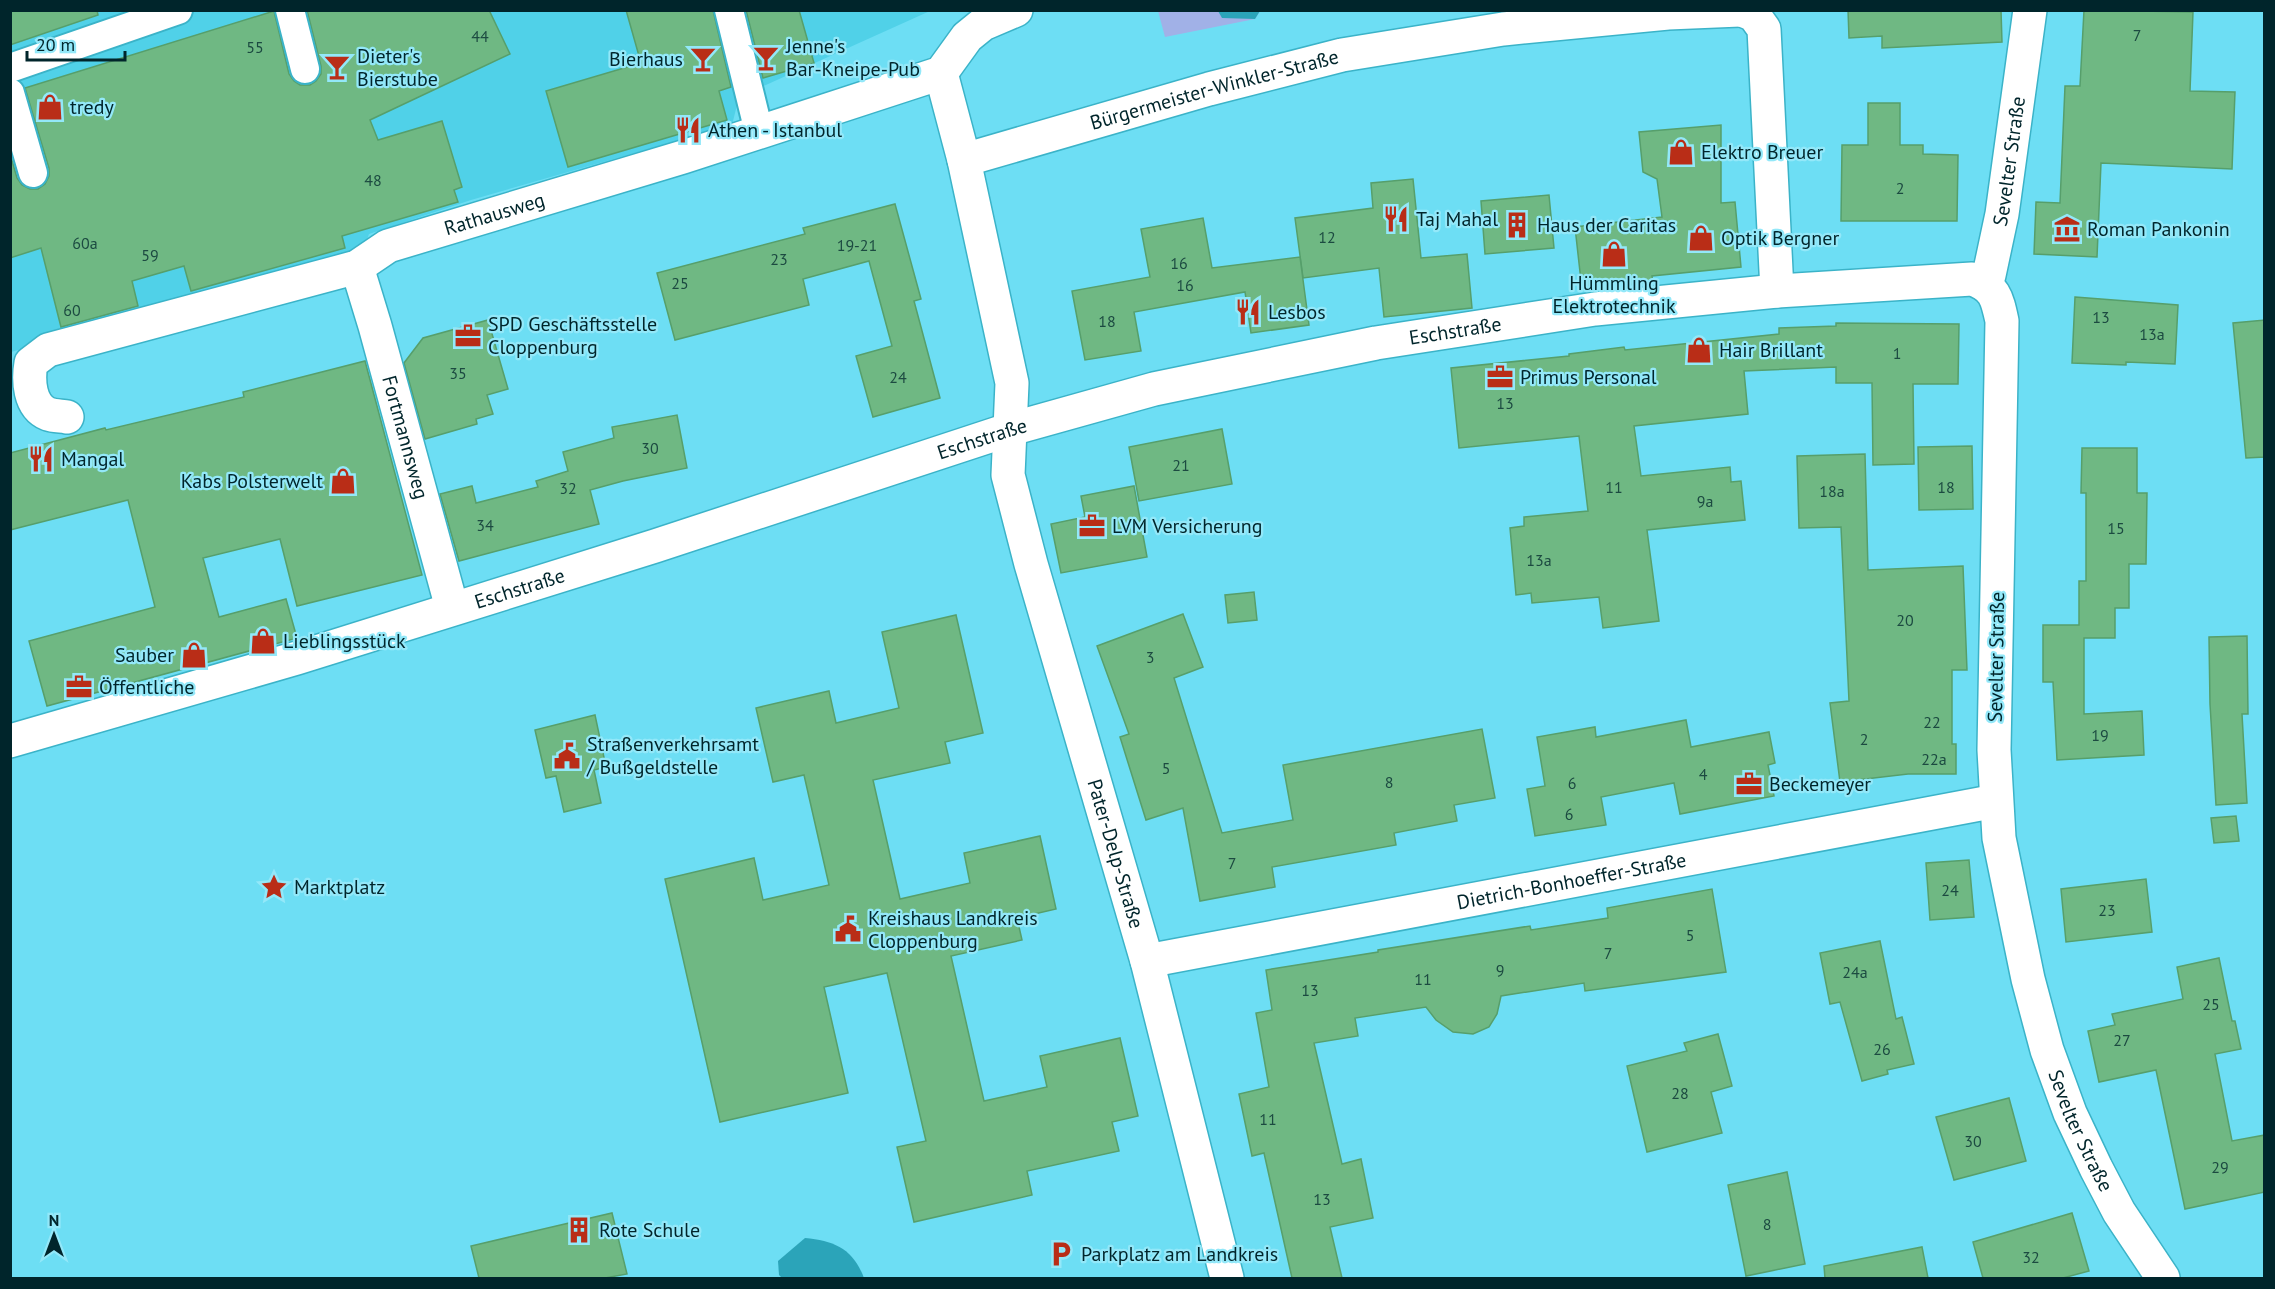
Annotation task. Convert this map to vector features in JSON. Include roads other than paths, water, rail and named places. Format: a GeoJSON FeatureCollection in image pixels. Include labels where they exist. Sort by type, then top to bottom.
{"type":"FeatureCollection","features":[{"type":"Feature","properties":{"kind":"street"},"geometry":{"type":"LineString","coordinates":[[10,68],[178,10]]}},
{"type":"Feature","properties":{"kind":"street"},"geometry":{"type":"LineString","coordinates":[[290,10],[305,69]]}},
{"type":"Feature","properties":{"kind":"street"},"geometry":{"type":"LineString","coordinates":[[729,10],[759,132]]}},
{"type":"Feature","properties":{"kind":"street"},"geometry":{"type":"LineString","coordinates":[[1011,429],[1012,383],[964,160],[941,73],[967,37],[983,24],[1016,10]]}},
{"type":"Feature","properties":{"kind":"street","name":"Bürgermeister-Winkler-Straße"},"geometry":{"type":"LineString","coordinates":[[964,160],[1209,88],[1342,55],[1503,29],[1668,13],[1741,10],[1754,15],[1764,29],[1777,291]]}},
{"type":"Feature","properties":{"kind":"street","name":"Sevelter Straße"},"geometry":{"type":"LineString","coordinates":[[2030,10],[2002,214],[1989,275],[1984,284],[1997,299],[2002,321],[1994,750],[1999,838],[2026,968],[2047,1050],[2070,1113],[2119,1212],[2163,1278]]}},
{"type":"Feature","properties":{"kind":"street","name":"Rathausweg"},"geometry":{"type":"LineString","coordinates":[[68,417],[47,414],[35,402],[28,380],[31,363],[48,350],[357,267],[388,246],[683,157],[941,73]]}},
{"type":"Feature","properties":{"kind":"street"},"geometry":{"type":"LineString","coordinates":[[10,93],[33,173]]}},
{"type":"Feature","properties":{"kind":"street","name":"Fortmannsweg"},"geometry":{"type":"LineString","coordinates":[[357,267],[452,608]]}},
{"type":"Feature","properties":{"kind":"street","name":"Eschstraße"},"geometry":{"type":"LineString","coordinates":[[10,741],[297,658],[655,546],[1011,429],[1154,389],[1376,343],[1595,309],[1777,291],[1972,279],[1984,284]]}},
{"type":"Feature","properties":{"kind":"street","name":"Pater-Delp-Straße"},"geometry":{"type":"LineString","coordinates":[[1011,429],[1008,475],[1031,564],[1147,961],[1227,1278]]}},
{"type":"Feature","properties":{"kind":"street","name":"Dietrich-Bonhoeffer-Straße"},"geometry":{"type":"LineString","coordinates":[[1147,961],[1996,801]]}},
{"type":"Feature","properties":{"kind":"place","name":"Jenne's Bar-Kneipe-Pub"},"geometry":{"type":"Point","coordinates":[766,58]}},
{"type":"Feature","properties":{"kind":"place","name":"Bierhaus"},"geometry":{"type":"Point","coordinates":[703,59]}},
{"type":"Feature","properties":{"kind":"place","name":"Dieter's Bierstube"},"geometry":{"type":"Point","coordinates":[337,67]}},
{"type":"Feature","properties":{"kind":"place","name":"tredy"},"geometry":{"type":"Point","coordinates":[50,107]}},
{"type":"Feature","properties":{"kind":"place","name":"Athen - Istanbul"},"geometry":{"type":"Point","coordinates":[688,130]}},
{"type":"Feature","properties":{"kind":"place","name":"Elektro Breuer"},"geometry":{"type":"Point","coordinates":[1681,152]}},
{"type":"Feature","properties":{"kind":"place","name":"Taj Mahal"},"geometry":{"type":"Point","coordinates":[1396,219]}},
{"type":"Feature","properties":{"kind":"place","name":"Haus der Caritas"},"geometry":{"type":"Point","coordinates":[1517,225]}},
{"type":"Feature","properties":{"kind":"place","name":"Roman Pankonin"},"geometry":{"type":"Point","coordinates":[2067,229]}},
{"type":"Feature","properties":{"kind":"place","name":"Optik Bergner"},"geometry":{"type":"Point","coordinates":[1701,238]}},
{"type":"Feature","properties":{"kind":"place","name":"Hümmling Elektrotechnik"},"geometry":{"type":"Point","coordinates":[1614,254]}},
{"type":"Feature","properties":{"kind":"place","name":"Lesbos"},"geometry":{"type":"Point","coordinates":[1248,312]}},
{"type":"Feature","properties":{"kind":"place","name":"SPD Geschäftsstelle Cloppenburg"},"geometry":{"type":"Point","coordinates":[468,336]}},
{"type":"Feature","properties":{"kind":"place","name":"Hair Brillant"},"geometry":{"type":"Point","coordinates":[1699,350]}},
{"type":"Feature","properties":{"kind":"place","name":"Primus Personal"},"geometry":{"type":"Point","coordinates":[1500,377]}},
{"type":"Feature","properties":{"kind":"place","name":"Mangal"},"geometry":{"type":"Point","coordinates":[41,459]}},
{"type":"Feature","properties":{"kind":"place","name":"Kabs Polsterwelt"},"geometry":{"type":"Point","coordinates":[343,481]}},
{"type":"Feature","properties":{"kind":"place","name":"LVM Versicherung"},"geometry":{"type":"Point","coordinates":[1092,526]}},
{"type":"Feature","properties":{"kind":"place","name":"Lieblingsstück"},"geometry":{"type":"Point","coordinates":[263,641]}},
{"type":"Feature","properties":{"kind":"place","name":"Sauber"},"geometry":{"type":"Point","coordinates":[194,655]}},
{"type":"Feature","properties":{"kind":"place","name":"Öffentliche"},"geometry":{"type":"Point","coordinates":[79,687]}},
{"type":"Feature","properties":{"kind":"place","name":"Straßenverkehrsamt / Bußgeldstelle"},"geometry":{"type":"Point","coordinates":[567,756]}},
{"type":"Feature","properties":{"kind":"place","name":"Beckemeyer"},"geometry":{"type":"Point","coordinates":[1749,784]}},
{"type":"Feature","properties":{"kind":"place","name":"Marktplatz"},"geometry":{"type":"Point","coordinates":[274,887]}},
{"type":"Feature","properties":{"kind":"place","name":"Kreishaus Landkreis Cloppenburg"},"geometry":{"type":"Point","coordinates":[848,929]}},
{"type":"Feature","properties":{"kind":"place","name":"Rote Schule"},"geometry":{"type":"Point","coordinates":[579,1230]}},
{"type":"Feature","properties":{"kind":"place","name":"Parkplatz am Landkreis"},"geometry":{"type":"Point","coordinates":[1061,1254]}}]}
